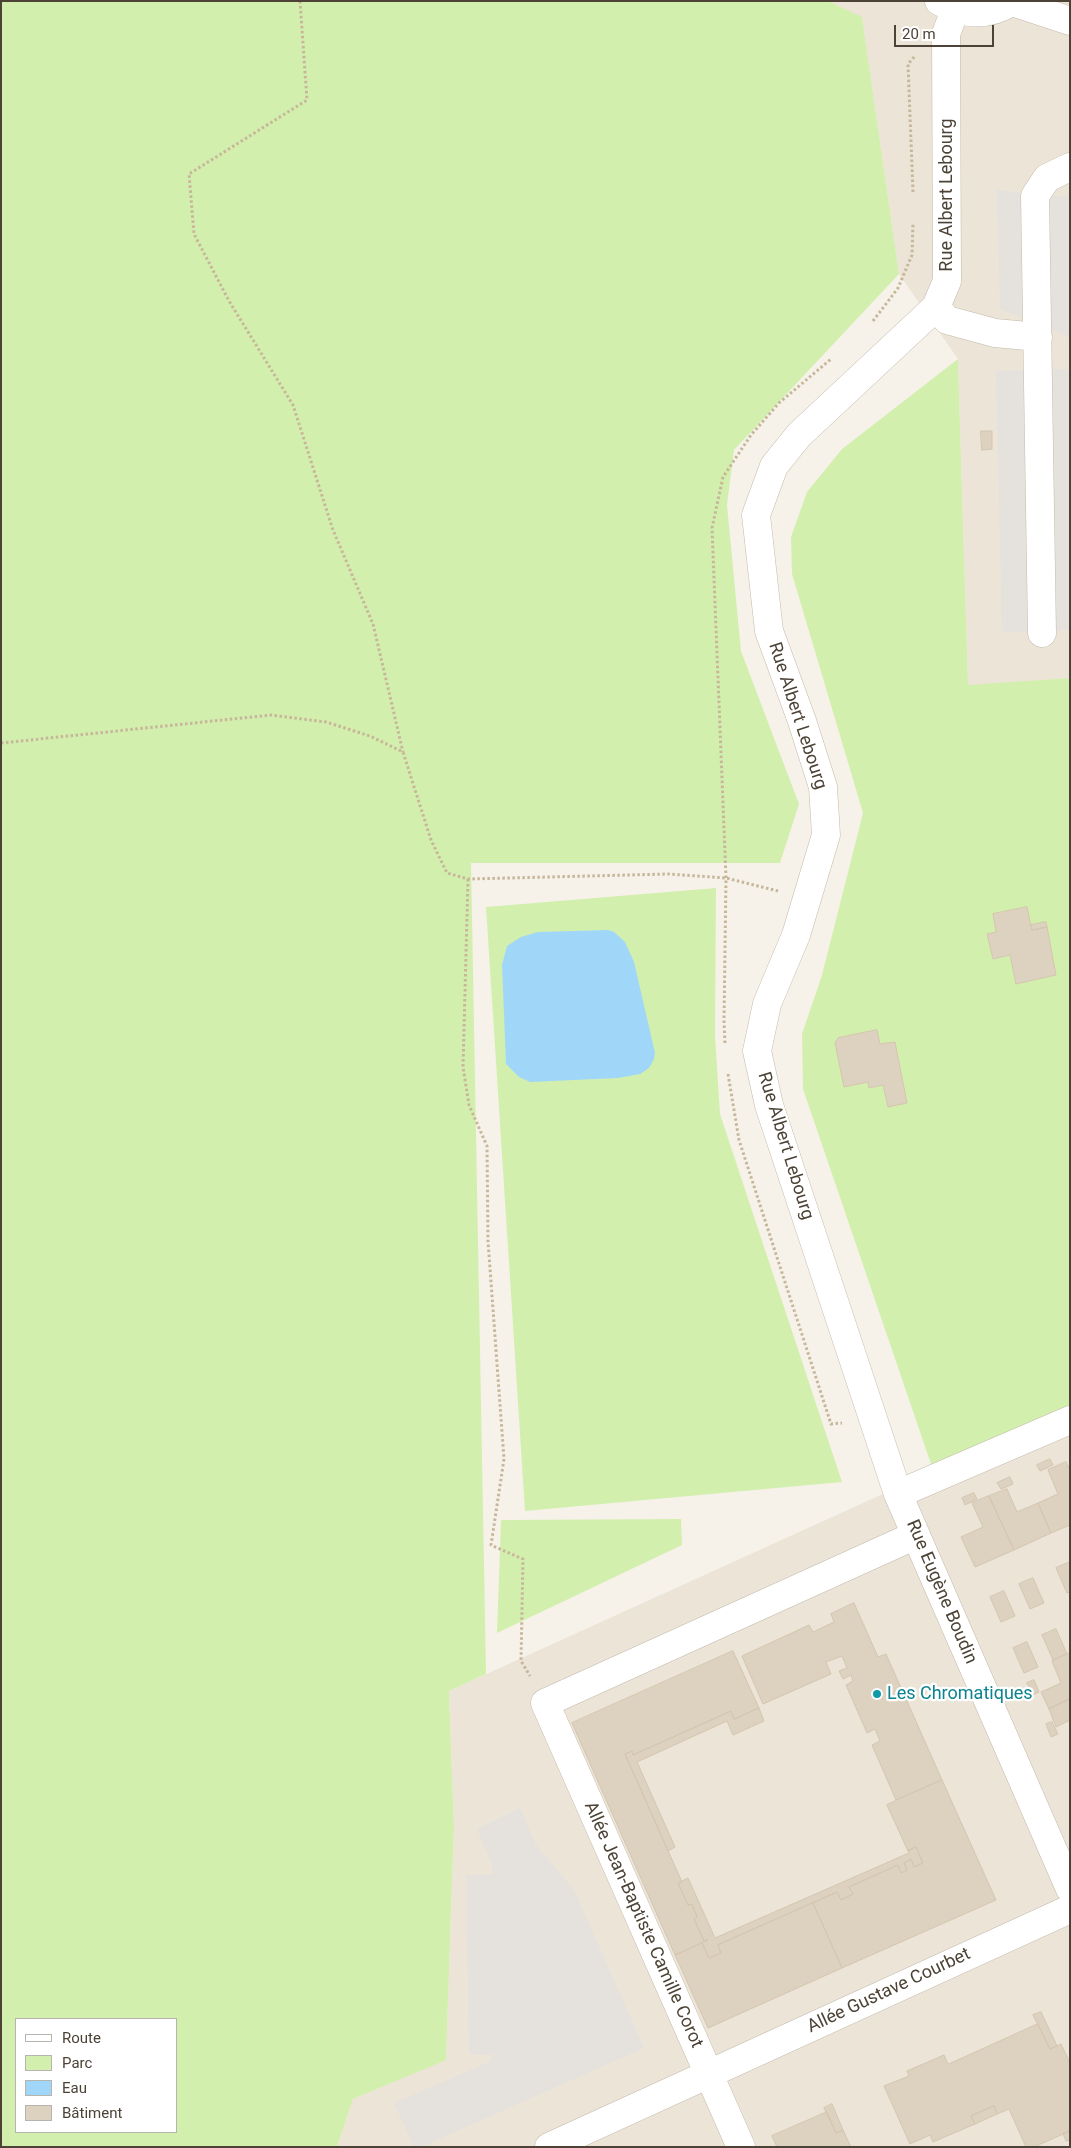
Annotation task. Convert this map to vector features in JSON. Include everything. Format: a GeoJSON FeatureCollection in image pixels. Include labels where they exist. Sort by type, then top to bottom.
{"type":"FeatureCollection","features":[{"type":"Feature","properties":{"kind":"street"},"geometry":{"type":"LineString","coordinates":[[947,6],[984,13],[1012,2],[1070,21]]}},
{"type":"Feature","properties":{"kind":"street","name":"Rue Albert Lebourg"},"geometry":{"type":"LineString","coordinates":[[898,1494],[769,1105],[757,1052],[767,1004],[796,935],[826,835],[823,787],[802,721],[769,631],[756,515],[774,466],[799,435],[936,307],[947,281],[947,6]]}},
{"type":"Feature","properties":{"kind":"street"},"geometry":{"type":"LineString","coordinates":[[1042,633],[1035,196],[1047,178],[1070,168]]}},
{"type":"Feature","properties":{"kind":"street"},"geometry":{"type":"LineString","coordinates":[[936,307],[947,320],[995,333],[1038,337]]}},
{"type":"Feature","properties":{"kind":"street"},"geometry":{"type":"LineString","coordinates":[[898,1494],[1070,1420]]}},
{"type":"Feature","properties":{"kind":"street","name":"Rue Eugène Boudin"},"geometry":{"type":"LineString","coordinates":[[898,1494],[1070,1890]]}},
{"type":"Feature","properties":{"kind":"street"},"geometry":{"type":"LineString","coordinates":[[545,1703],[916,1535]]}},
{"type":"Feature","properties":{"kind":"street","name":"Allée Jean-Baptiste Camille Corot"},"geometry":{"type":"LineString","coordinates":[[545,1703],[741,2147]]}},
{"type":"Feature","properties":{"kind":"street","name":"Allée Gustave Courbet"},"geometry":{"type":"LineString","coordinates":[[549,2147],[1070,1909]]}},
{"type":"Feature","properties":{"kind":"path"},"geometry":{"type":"LineString","coordinates":[[300,1],[307,100],[189,174],[194,234],[229,301],[293,405],[334,530],[373,624],[403,752],[431,840],[447,873],[468,879],[668,874],[726,878],[807,899]]}},
{"type":"Feature","properties":{"kind":"path"},"geometry":{"type":"LineString","coordinates":[[1,743],[271,715],[326,722],[370,736],[403,752]]}},
{"type":"Feature","properties":{"kind":"path"},"geometry":{"type":"LineString","coordinates":[[468,879],[463,1067],[469,1105],[487,1146],[488,1241],[504,1459],[491,1546],[523,1559],[521,1661],[545,1703]]}},
{"type":"Feature","properties":{"kind":"shaded area"},"geometry":{"type":"Polygon","coordinates":[[[828,1],[1070,1],[1070,678],[968,686],[958,359],[899,274],[862,18],[828,1]]]}},
{"type":"Feature","properties":{"kind":"shaded area"},"geometry":{"type":"Polygon","coordinates":[[[997,190],[1051,196],[1070,196],[1070,337],[1000,309],[997,190]]]}},
{"type":"Feature","properties":{"kind":"shaded area"},"geometry":{"type":"Polygon","coordinates":[[[1070,369],[1070,630],[1002,632],[996,371],[1070,369]]]}},
{"type":"Feature","properties":{"kind":"shaded area"},"geometry":{"type":"Polygon","coordinates":[[[1070,1409],[1070,2147],[337,2147],[353,2099],[446,2059],[454,1827],[449,1691],[1070,1409]]]}},
{"type":"Feature","properties":{"kind":"shaded area"},"geometry":{"type":"Polygon","coordinates":[[[520,1808],[536,1845],[574,1890],[644,2048],[421,2147],[414,2147],[394,2103],[489,2062],[493,2055],[469,2054],[466,1875],[493,1874],[491,1862],[477,1829],[520,1808]]]}},
{"type":"Feature","properties":{"kind":"green space"},"geometry":{"type":"Polygon","coordinates":[[[1,1],[828,1],[862,17],[899,274],[734,450],[727,505],[741,651],[799,804],[780,863],[471,863],[486,1674],[449,1691],[454,1827],[446,2060],[353,2099],[337,2147],[1,2147],[1,1]]]}},
{"type":"Feature","properties":{"kind":"green space"},"geometry":{"type":"Polygon","coordinates":[[[958,359],[968,685],[1070,678],[1070,1409],[933,1470],[803,1089],[802,1034],[822,975],[863,813],[792,574],[791,537],[807,492],[842,449],[958,359]]]}},
{"type":"Feature","properties":{"kind":"green space"},"geometry":{"type":"Polygon","coordinates":[[[716,888],[715,1035],[720,1114],[842,1482],[525,1511],[486,907],[716,888]]]}},
{"type":"Feature","properties":{"kind":"green space"},"geometry":{"type":"Polygon","coordinates":[[[681,1519],[682,1545],[497,1633],[501,1520],[681,1519]]]}},
{"type":"Feature","properties":{"kind":"water"},"geometry":{"type":"Polygon","coordinates":[[[608,930],[614,932],[625,942],[634,962],[655,1053],[649,1068],[640,1074],[618,1078],[530,1082],[519,1077],[506,1064],[502,965],[507,946],[521,937],[538,932],[608,930]]]}},
{"type":"Feature","properties":{"kind":"building"},"geometry":{"type":"Polygon","coordinates":[[[981,431],[992,431],[992,449],[982,450],[981,431]]]}},
{"type":"Feature","properties":{"kind":"building"},"geometry":{"type":"Polygon","coordinates":[[[1027,907],[1032,930],[1047,927],[1056,975],[1016,984],[1010,955],[993,959],[987,934],[996,932],[993,914],[1027,907]]]}},
{"type":"Feature","properties":{"kind":"building"},"geometry":{"type":"Polygon","coordinates":[[[1046,922],[1047,927],[1032,930],[1031,925],[1046,922]]]}},
{"type":"Feature","properties":{"kind":"building"},"geometry":{"type":"Polygon","coordinates":[[[877,1030],[880,1044],[895,1042],[907,1103],[888,1107],[883,1085],[869,1088],[868,1082],[844,1087],[835,1043],[838,1038],[877,1030]]]}},
{"type":"Feature","properties":{"kind":"building"},"geometry":{"type":"Polygon","coordinates":[[[1050,1459],[1053,1465],[1040,1471],[1037,1465],[1050,1459]]]}},
{"type":"Feature","properties":{"kind":"building"},"geometry":{"type":"Polygon","coordinates":[[[1066,1462],[1070,1470],[1070,1525],[1051,1533],[1038,1503],[1058,1494],[1048,1470],[1066,1462]]]}},
{"type":"Feature","properties":{"kind":"building"},"geometry":{"type":"Polygon","coordinates":[[[1010,1477],[1013,1484],[1001,1489],[997,1483],[1010,1477]]]}},
{"type":"Feature","properties":{"kind":"building"},"geometry":{"type":"Polygon","coordinates":[[[1007,1489],[1017,1512],[1038,1503],[1051,1533],[1014,1550],[989,1496],[1007,1489]]]}},
{"type":"Feature","properties":{"kind":"building"},"geometry":{"type":"Polygon","coordinates":[[[974,1493],[977,1499],[965,1505],[962,1498],[974,1493]]]}},
{"type":"Feature","properties":{"kind":"building"},"geometry":{"type":"Polygon","coordinates":[[[989,1496],[1014,1550],[975,1567],[961,1537],[983,1527],[972,1503],[989,1496]]]}},
{"type":"Feature","properties":{"kind":"building"},"geometry":{"type":"Polygon","coordinates":[[[1070,1562],[1070,1592],[1067,1593],[1056,1568],[1070,1562]]]}},
{"type":"Feature","properties":{"kind":"building"},"geometry":{"type":"Polygon","coordinates":[[[1033,1578],[1044,1603],[1030,1609],[1019,1584],[1033,1578]]]}},
{"type":"Feature","properties":{"kind":"building"},"geometry":{"type":"Polygon","coordinates":[[[1004,1591],[1015,1616],[1001,1622],[990,1597],[1004,1591]]]}},
{"type":"Feature","properties":{"kind":"building","name":"Les Chromatiques"},"geometry":{"type":"Polygon","coordinates":[[[854,1603],[878,1657],[886,1654],[942,1780],[896,1800],[872,1745],[880,1741],[875,1729],[867,1733],[846,1685],[853,1681],[851,1675],[843,1679],[839,1671],[847,1668],[842,1656],[826,1662],[831,1674],[763,1704],[742,1656],[809,1625],[813,1632],[834,1622],[831,1614],[854,1603]]]}},
{"type":"Feature","properties":{"kind":"building"},"geometry":{"type":"Polygon","coordinates":[[[1056,1629],[1067,1654],[1053,1660],[1042,1635],[1056,1629]]]}},
{"type":"Feature","properties":{"kind":"building"},"geometry":{"type":"Polygon","coordinates":[[[1027,1642],[1038,1667],[1024,1673],[1013,1648],[1027,1642]]]}},
{"type":"Feature","properties":{"kind":"building"},"geometry":{"type":"Polygon","coordinates":[[[733,1651],[759,1708],[734,1719],[731,1711],[633,1755],[632,1751],[625,1754],[682,1882],[678,1883],[688,1905],[692,1904],[697,1917],[694,1919],[704,1941],[708,1940],[675,1955],[572,1723],[733,1651]]]}},
{"type":"Feature","properties":{"kind":"building"},"geometry":{"type":"Polygon","coordinates":[[[1070,1653],[1070,1699],[1049,1709],[1041,1692],[1061,1683],[1052,1661],[1070,1653]]]}},
{"type":"Feature","properties":{"kind":"building"},"geometry":{"type":"Polygon","coordinates":[[[1034,1680],[1039,1692],[1033,1695],[1027,1683],[1034,1680]]]}},
{"type":"Feature","properties":{"kind":"building"},"geometry":{"type":"Polygon","coordinates":[[[1070,1699],[1070,1720],[1056,1727],[1049,1709],[1070,1699]]]}},
{"type":"Feature","properties":{"kind":"building"},"geometry":{"type":"Polygon","coordinates":[[[759,1708],[764,1721],[733,1735],[727,1721],[637,1762],[675,1847],[668,1851],[625,1754],[632,1751],[633,1755],[731,1711],[734,1719],[759,1708]]]}},
{"type":"Feature","properties":{"kind":"building"},"geometry":{"type":"Polygon","coordinates":[[[1052,1722],[1058,1734],[1051,1737],[1046,1724],[1052,1722]]]}},
{"type":"Feature","properties":{"kind":"building"},"geometry":{"type":"Polygon","coordinates":[[[942,1780],[996,1900],[842,1968],[813,1903],[837,1892],[841,1900],[853,1894],[849,1887],[898,1865],[901,1873],[907,1870],[904,1863],[911,1859],[914,1867],[923,1863],[916,1847],[908,1851],[887,1805],[942,1780]]]}},
{"type":"Feature","properties":{"kind":"building"},"geometry":{"type":"Polygon","coordinates":[[[916,1847],[923,1863],[914,1867],[911,1859],[904,1863],[907,1870],[901,1873],[898,1865],[849,1887],[853,1894],[841,1900],[837,1892],[718,1945],[721,1953],[709,1958],[702,1943],[707,1939],[704,1941],[694,1919],[697,1917],[692,1904],[688,1905],[678,1883],[688,1878],[715,1938],[909,1853],[908,1851],[916,1847]]]}},
{"type":"Feature","properties":{"kind":"building"},"geometry":{"type":"Polygon","coordinates":[[[813,1903],[842,1968],[708,2028],[675,1955],[702,1943],[709,1958],[721,1953],[718,1945],[813,1903]]]}},
{"type":"Feature","properties":{"kind":"building"},"geometry":{"type":"Polygon","coordinates":[[[1041,2012],[1057,2046],[1050,2049],[1033,2015],[1041,2012]]]}},
{"type":"Feature","properties":{"kind":"building"},"geometry":{"type":"Polygon","coordinates":[[[1038,2024],[1050,2049],[1061,2044],[1070,2063],[1070,2131],[1034,2147],[1026,2147],[1009,2109],[997,2114],[994,2106],[971,2116],[975,2124],[933,2142],[930,2135],[910,2144],[884,2086],[909,2076],[907,2071],[944,2055],[948,2064],[1038,2024]]]}},
{"type":"Feature","properties":{"kind":"building"},"geometry":{"type":"Polygon","coordinates":[[[832,2104],[843,2130],[836,2133],[824,2108],[832,2104]]]}},
{"type":"Feature","properties":{"kind":"building"},"geometry":{"type":"Polygon","coordinates":[[[994,2106],[997,2114],[975,2124],[971,2116],[994,2106]]]}},
{"type":"Feature","properties":{"kind":"building"},"geometry":{"type":"Polygon","coordinates":[[[827,2112],[836,2133],[843,2130],[851,2147],[777,2147],[772,2136],[827,2112]]]}},
{"type":"Feature","properties":{"kind":"building"},"geometry":{"type":"Polygon","coordinates":[[[1070,2131],[1070,2140],[1066,2141],[1063,2134],[1070,2131]]]}},
{"type":"Feature","properties":{"kind":"place","name":"Les Chromatiques"},"geometry":{"type":"Point","coordinates":[877,1694]}}]}
